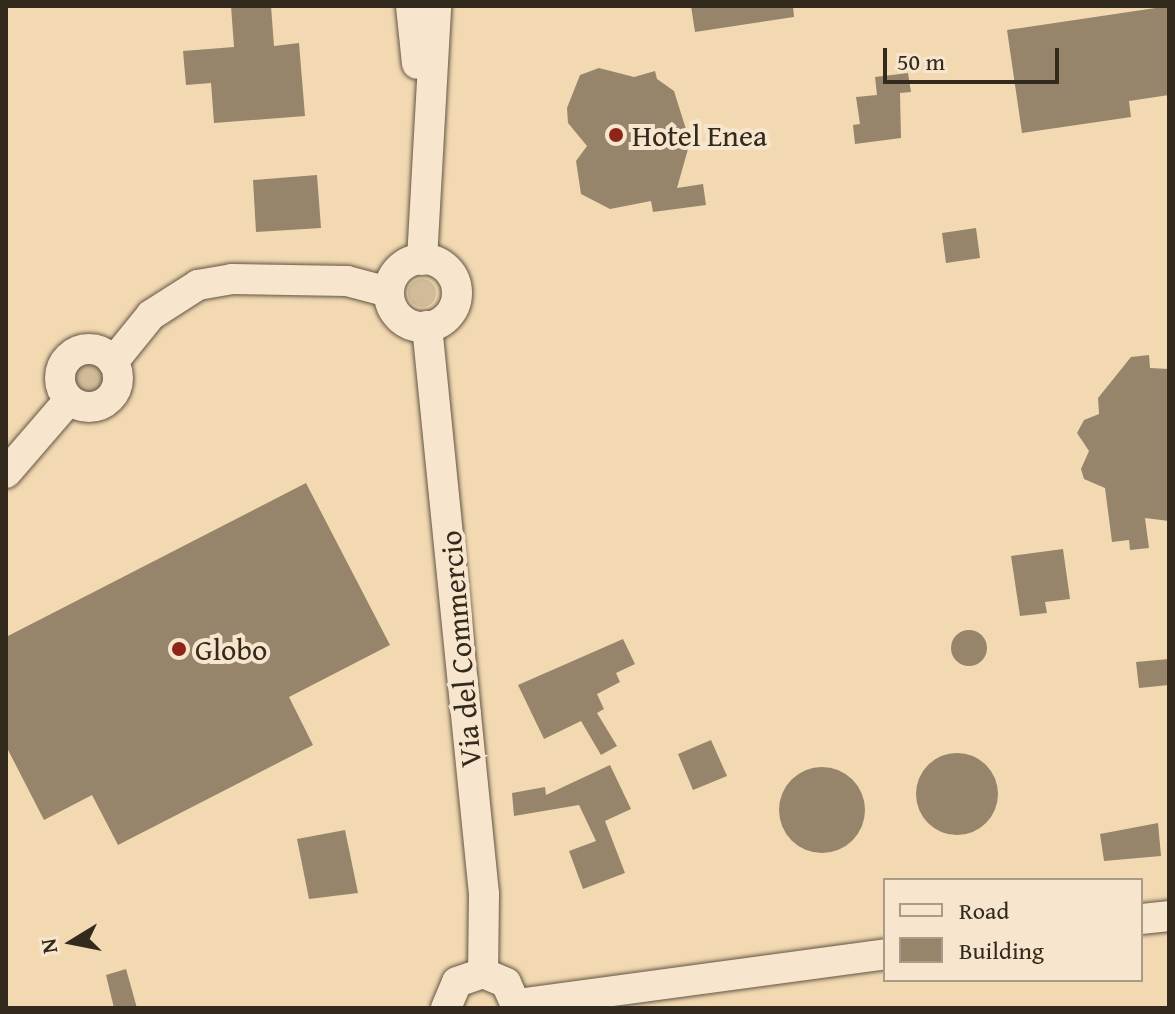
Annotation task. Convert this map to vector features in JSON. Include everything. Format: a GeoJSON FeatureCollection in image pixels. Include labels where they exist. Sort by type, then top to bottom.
{"type":"FeatureCollection","features":[{"type":"Feature","properties":{"kind":"street"},"geometry":{"type":"LineString","coordinates":[[411,6],[425,168]]}},
{"type":"Feature","properties":{"kind":"street"},"geometry":{"type":"LineString","coordinates":[[422,260],[436,6]]}},
{"type":"Feature","properties":{"kind":"street"},"geometry":{"type":"LineString","coordinates":[[422,260],[449,271],[457,293],[449,315],[427,326],[402,320],[389,292],[402,266],[422,260]]}},
{"type":"Feature","properties":{"kind":"street"},"geometry":{"type":"LineString","coordinates":[[113,362],[151,315],[181,292],[206,283],[347,281],[389,292]]}},
{"type":"Feature","properties":{"kind":"street","name":"Via del Commercio"},"geometry":{"type":"LineString","coordinates":[[427,326],[484,894],[483,973]]}},
{"type":"Feature","properties":{"kind":"street"},"geometry":{"type":"LineString","coordinates":[[97,350],[113,362],[118,380],[111,398],[95,407],[69,400],[60,373],[69,357],[97,350]]}},
{"type":"Feature","properties":{"kind":"street"},"geometry":{"type":"LineString","coordinates":[[6,473],[69,400]]}},
{"type":"Feature","properties":{"kind":"street"},"geometry":{"type":"LineString","coordinates":[[1143,919],[1169,916]]}},
{"type":"Feature","properties":{"kind":"street"},"geometry":{"type":"LineString","coordinates":[[446,1008],[457,982],[483,973],[506,983],[517,1006],[883,954]]}},
{"type":"Feature","properties":{"kind":"shaded area"},"geometry":{"type":"Polygon","coordinates":[[[422,279],[432,283],[436,293],[432,303],[422,307],[412,303],[408,293],[412,283],[422,279]]]}},
{"type":"Feature","properties":{"kind":"shaded area"},"geometry":{"type":"Polygon","coordinates":[[[89,360],[102,365],[107,378],[102,391],[89,396],[76,391],[71,378],[76,365],[89,360]]]}},
{"type":"Feature","properties":{"kind":"building"},"geometry":{"type":"Polygon","coordinates":[[[231,6],[271,6],[274,46],[299,43],[305,116],[214,123],[211,83],[186,85],[183,51],[234,47],[231,6]]]}},
{"type":"Feature","properties":{"kind":"building"},"geometry":{"type":"Polygon","coordinates":[[[691,6],[793,6],[794,17],[695,32],[691,6]]]}},
{"type":"Feature","properties":{"kind":"building"},"geometry":{"type":"Polygon","coordinates":[[[1169,6],[1169,95],[1129,101],[1131,117],[1022,133],[1007,30],[1169,6]]]}},
{"type":"Feature","properties":{"kind":"building"},"geometry":{"type":"Polygon","coordinates":[[[599,68],[634,77],[655,71],[657,79],[674,91],[690,142],[677,188],[703,184],[706,205],[653,212],[651,201],[610,209],[581,194],[576,161],[587,146],[568,123],[567,108],[580,75],[599,68]]]}},
{"type":"Feature","properties":{"kind":"building"},"geometry":{"type":"Polygon","coordinates":[[[908,73],[911,92],[900,93],[901,138],[855,144],[853,125],[860,124],[856,97],[877,95],[875,77],[908,73]]]}},
{"type":"Feature","properties":{"kind":"building"},"geometry":{"type":"Polygon","coordinates":[[[317,175],[321,228],[256,232],[253,180],[317,175]]]}},
{"type":"Feature","properties":{"kind":"building"},"geometry":{"type":"Polygon","coordinates":[[[976,228],[980,258],[946,263],[942,233],[976,228]]]}},
{"type":"Feature","properties":{"kind":"building"},"geometry":{"type":"Polygon","coordinates":[[[1149,355],[1150,368],[1169,369],[1169,521],[1145,518],[1149,548],[1130,550],[1129,540],[1112,542],[1105,488],[1084,479],[1081,469],[1089,451],[1077,433],[1084,420],[1099,414],[1098,398],[1131,357],[1149,355]]]}},
{"type":"Feature","properties":{"kind":"building"},"geometry":{"type":"Polygon","coordinates":[[[306,483],[390,645],[289,697],[313,745],[118,845],[92,795],[44,820],[6,746],[6,637],[306,483]]]}},
{"type":"Feature","properties":{"kind":"building"},"geometry":{"type":"Polygon","coordinates":[[[1063,549],[1070,599],[1045,602],[1047,613],[1020,616],[1011,556],[1063,549]]]}},
{"type":"Feature","properties":{"kind":"building"},"geometry":{"type":"Polygon","coordinates":[[[969,630],[981,636],[987,648],[981,660],[969,666],[957,660],[951,648],[957,636],[969,630]]]}},
{"type":"Feature","properties":{"kind":"building"},"geometry":{"type":"Polygon","coordinates":[[[623,639],[635,664],[616,673],[620,682],[597,694],[604,709],[597,713],[617,746],[601,755],[581,721],[544,739],[518,685],[623,639]]]}},
{"type":"Feature","properties":{"kind":"building"},"geometry":{"type":"Polygon","coordinates":[[[1169,659],[1169,685],[1139,688],[1136,662],[1169,659]]]}},
{"type":"Feature","properties":{"kind":"building"},"geometry":{"type":"Polygon","coordinates":[[[711,740],[727,776],[693,790],[678,754],[711,740]]]}},
{"type":"Feature","properties":{"kind":"building"},"geometry":{"type":"Polygon","coordinates":[[[957,753],[973,756],[986,765],[995,778],[998,794],[995,810],[986,823],[973,832],[957,835],[941,832],[928,823],[919,810],[916,794],[919,778],[928,765],[941,756],[957,753]]]}},
{"type":"Feature","properties":{"kind":"building"},"geometry":{"type":"Polygon","coordinates":[[[610,765],[631,809],[605,821],[625,873],[583,889],[569,851],[596,841],[579,805],[514,816],[512,793],[545,787],[546,795],[610,765]]]}},
{"type":"Feature","properties":{"kind":"building"},"geometry":{"type":"Polygon","coordinates":[[[822,767],[839,770],[853,779],[862,793],[865,810],[862,827],[853,841],[839,850],[822,853],[805,850],[791,841],[782,827],[779,810],[782,793],[791,779],[805,770],[822,767]]]}},
{"type":"Feature","properties":{"kind":"building"},"geometry":{"type":"Polygon","coordinates":[[[1158,823],[1161,856],[1104,861],[1100,834],[1158,823]]]}},
{"type":"Feature","properties":{"kind":"building"},"geometry":{"type":"Polygon","coordinates":[[[345,830],[358,893],[309,899],[297,839],[345,830]]]}},
{"type":"Feature","properties":{"kind":"building"},"geometry":{"type":"Polygon","coordinates":[[[126,969],[137,1008],[114,1008],[106,975],[126,969]]]}},
{"type":"Feature","properties":{"kind":"place","name":"Hotel Enea"},"geometry":{"type":"Point","coordinates":[616,135]}},
{"type":"Feature","properties":{"kind":"place","name":"Globo"},"geometry":{"type":"Point","coordinates":[179,649]}}]}
